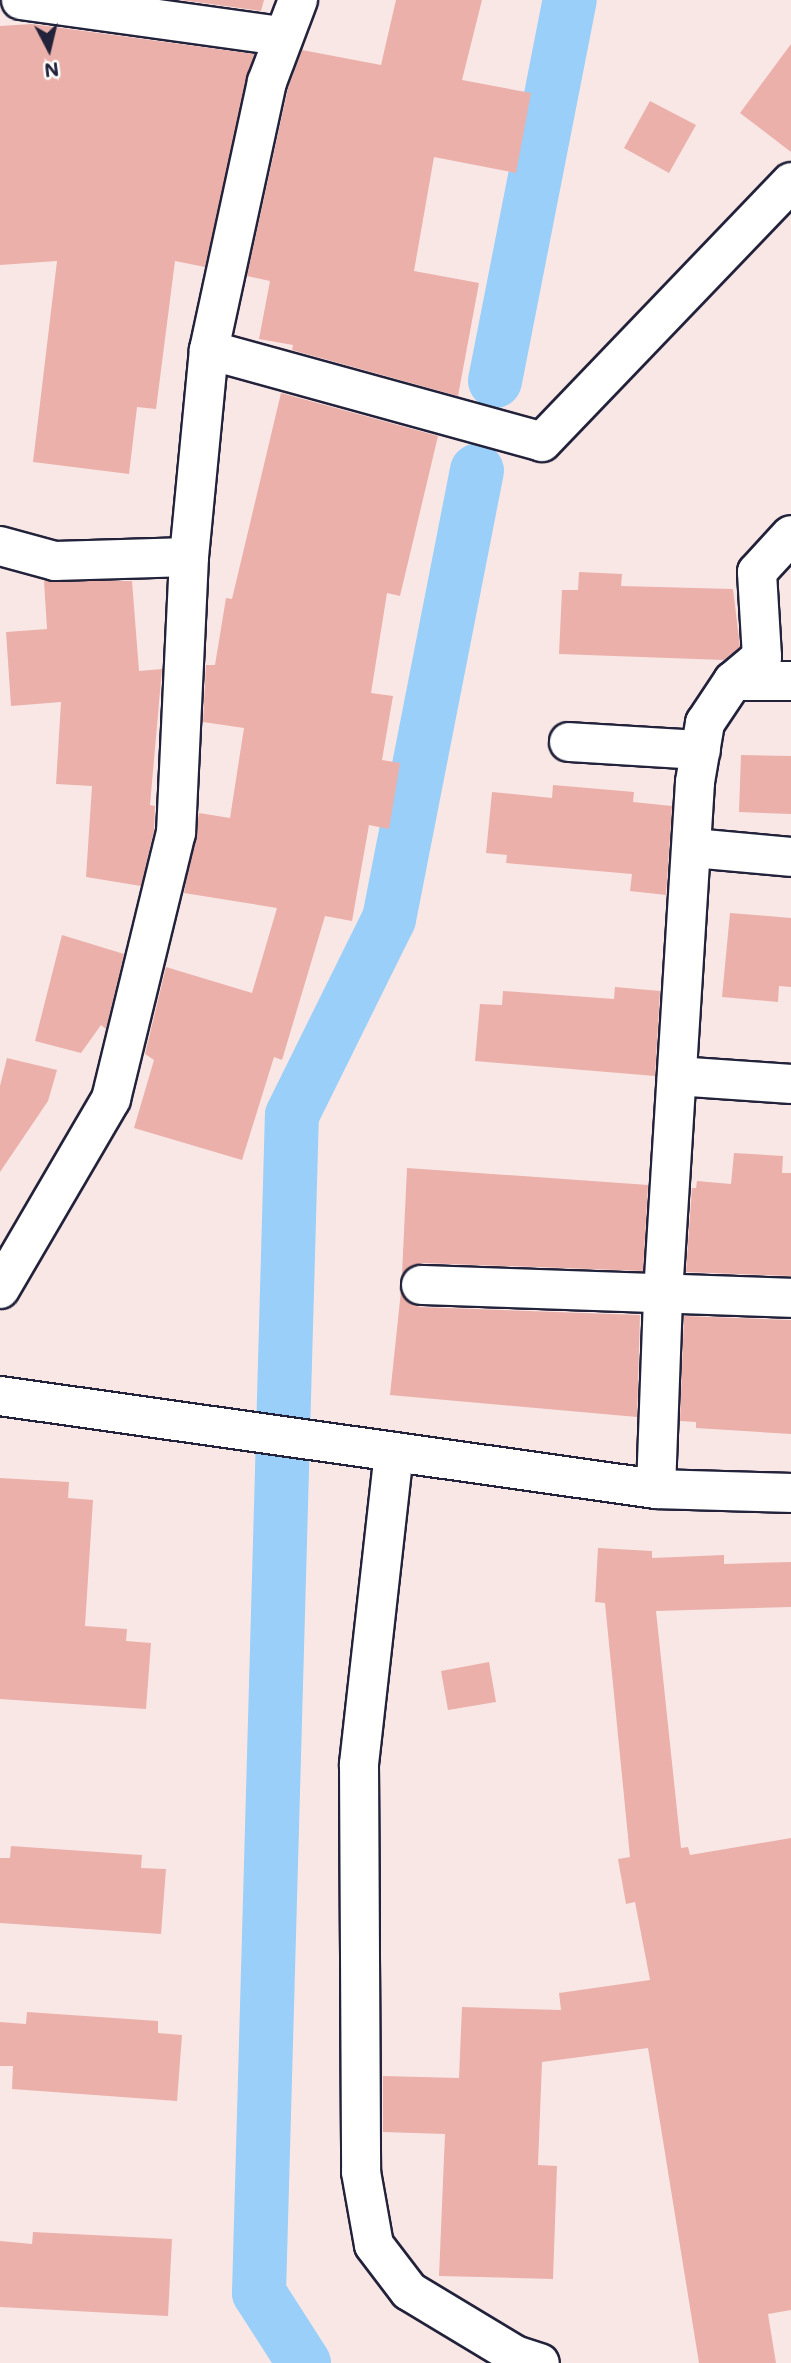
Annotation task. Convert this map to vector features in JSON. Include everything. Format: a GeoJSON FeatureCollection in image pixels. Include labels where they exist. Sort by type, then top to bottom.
{"type":"FeatureCollection","features":[{"type":"Feature","properties":{"kind":"street"},"geometry":{"type":"LineString","coordinates":[[21,0],[282,36]]}},
{"type":"Feature","properties":{"kind":"street"},"geometry":{"type":"LineString","coordinates":[[0,1289],[111,1098],[176,833],[189,557],[209,350],[267,82],[282,36],[298,0]]}},
{"type":"Feature","properties":{"kind":"street"},"geometry":{"type":"LineString","coordinates":[[209,350],[542,442],[791,182]]}},
{"type":"Feature","properties":{"kind":"street"},"geometry":{"type":"LineString","coordinates":[[656,1489],[663,1294],[701,750],[705,723],[733,681],[762,657],[757,572],[791,536]]}},
{"type":"Feature","properties":{"kind":"street"},"geometry":{"type":"LineString","coordinates":[[0,546],[55,561],[189,557]]}},
{"type":"Feature","properties":{"kind":"street"},"geometry":{"type":"LineString","coordinates":[[733,681],[791,681]]}},
{"type":"Feature","properties":{"kind":"street"},"geometry":{"type":"LineString","coordinates":[[569,742],[701,750]]}},
{"type":"Feature","properties":{"kind":"street"},"geometry":{"type":"LineString","coordinates":[[693,848],[791,857]]}},
{"type":"Feature","properties":{"kind":"street"},"geometry":{"type":"LineString","coordinates":[[677,1076],[791,1084]]}},
{"type":"Feature","properties":{"kind":"street"},"geometry":{"type":"LineString","coordinates":[[421,1285],[791,1298]]}},
{"type":"Feature","properties":{"kind":"street"},"geometry":{"type":"LineString","coordinates":[[0,1396],[656,1489],[791,1493]]}},
{"type":"Feature","properties":{"kind":"street"},"geometry":{"type":"LineString","coordinates":[[394,1452],[359,1764],[362,2172],[374,2245],[409,2291],[514,2355],[540,2363]]}},
{"type":"Feature","properties":{"kind":"building"},"geometry":{"type":"Polygon","coordinates":[[[181,0],[264,0],[261,11],[181,0]]]}},
{"type":"Feature","properties":{"kind":"building"},"geometry":{"type":"Polygon","coordinates":[[[396,0],[482,0],[462,80],[531,93],[516,173],[434,157],[414,271],[479,283],[458,396],[292,350],[293,345],[259,339],[270,281],[247,276],[288,88],[302,50],[381,65],[396,0]]]}},
{"type":"Feature","properties":{"kind":"building"},"geometry":{"type":"Polygon","coordinates":[[[32,24],[254,54],[205,267],[175,261],[156,409],[137,407],[129,474],[33,462],[57,261],[0,265],[0,26],[32,24]]]}},
{"type":"Feature","properties":{"kind":"building"},"geometry":{"type":"Polygon","coordinates":[[[791,44],[791,152],[740,113],[791,44]]]}},
{"type":"Feature","properties":{"kind":"building"},"geometry":{"type":"Polygon","coordinates":[[[650,101],[696,125],[669,173],[624,148],[650,101]]]}},
{"type":"Feature","properties":{"kind":"building"},"geometry":{"type":"Polygon","coordinates":[[[281,393],[438,436],[400,596],[387,593],[371,693],[393,696],[382,760],[400,763],[389,829],[369,825],[352,921],[325,916],[282,1060],[274,1057],[242,1160],[134,1128],[154,1060],[145,1054],[166,967],[252,993],[277,908],[184,893],[199,813],[230,818],[244,728],[203,722],[206,665],[215,665],[226,598],[232,599],[281,393]]]}},
{"type":"Feature","properties":{"kind":"building"},"geometry":{"type":"Polygon","coordinates":[[[579,572],[622,574],[621,586],[733,589],[740,647],[724,660],[559,654],[562,590],[578,590],[579,572]]]}},
{"type":"Feature","properties":{"kind":"building"},"geometry":{"type":"Polygon","coordinates":[[[44,581],[132,581],[139,671],[162,669],[150,805],[155,806],[154,830],[141,886],[86,877],[92,786],[56,784],[61,702],[11,706],[6,632],[47,629],[44,581]]]}},
{"type":"Feature","properties":{"kind":"building"},"geometry":{"type":"Polygon","coordinates":[[[741,755],[791,756],[791,814],[739,812],[741,755]]]}},
{"type":"Feature","properties":{"kind":"building"},"geometry":{"type":"Polygon","coordinates":[[[553,785],[634,792],[633,802],[672,806],[666,895],[630,891],[632,874],[506,863],[507,855],[486,853],[492,792],[552,798],[553,785]]]}},
{"type":"Feature","properties":{"kind":"building"},"geometry":{"type":"Polygon","coordinates":[[[730,913],[791,918],[791,987],[779,986],[778,1002],[722,997],[730,913]]]}},
{"type":"Feature","properties":{"kind":"building"},"geometry":{"type":"Polygon","coordinates":[[[62,935],[124,954],[106,1029],[101,1025],[81,1053],[35,1041],[62,935]]]}},
{"type":"Feature","properties":{"kind":"building"},"geometry":{"type":"Polygon","coordinates":[[[615,987],[660,991],[655,1076],[475,1061],[480,1004],[502,1005],[503,991],[614,999],[615,987]]]}},
{"type":"Feature","properties":{"kind":"building"},"geometry":{"type":"Polygon","coordinates":[[[7,1058],[57,1070],[48,1101],[0,1172],[0,1086],[7,1058]]]}},
{"type":"Feature","properties":{"kind":"building"},"geometry":{"type":"Polygon","coordinates":[[[734,1153],[783,1156],[782,1173],[791,1173],[791,1276],[686,1272],[692,1188],[696,1188],[697,1181],[731,1184],[734,1153]]]}},
{"type":"Feature","properties":{"kind":"building"},"geometry":{"type":"Polygon","coordinates":[[[407,1168],[648,1185],[643,1271],[422,1263],[402,1274],[407,1168]]]}},
{"type":"Feature","properties":{"kind":"building"},"geometry":{"type":"Polygon","coordinates":[[[401,1291],[409,1303],[420,1307],[640,1315],[637,1417],[390,1395],[401,1291]]]}},
{"type":"Feature","properties":{"kind":"building"},"geometry":{"type":"Polygon","coordinates":[[[684,1316],[791,1320],[791,1434],[696,1428],[696,1422],[680,1421],[684,1316]]]}},
{"type":"Feature","properties":{"kind":"building"},"geometry":{"type":"Polygon","coordinates":[[[0,1478],[69,1482],[68,1498],[93,1500],[85,1626],[127,1629],[126,1641],[151,1643],[146,1709],[0,1699],[0,1478]]]}},
{"type":"Feature","properties":{"kind":"building"},"geometry":{"type":"Polygon","coordinates":[[[598,1548],[652,1551],[652,1558],[724,1555],[724,1564],[791,1562],[791,1607],[656,1611],[681,1848],[688,1847],[690,1855],[791,1838],[791,2310],[768,2314],[776,2363],[699,2363],[648,2048],[542,2062],[538,2165],[557,2166],[553,2279],[439,2276],[445,2134],[383,2132],[383,2076],[459,2078],[462,2007],[561,2010],[559,1993],[650,1980],[635,1902],[626,1904],[618,1859],[630,1857],[605,1603],[595,1602],[598,1548]]]}},
{"type":"Feature","properties":{"kind":"building"},"geometry":{"type":"Polygon","coordinates":[[[489,1662],[496,1702],[448,1710],[441,1671],[489,1662]]]}},
{"type":"Feature","properties":{"kind":"building"},"geometry":{"type":"Polygon","coordinates":[[[11,1846],[142,1855],[141,1868],[166,1869],[161,1934],[0,1923],[0,1858],[10,1858],[11,1846]]]}},
{"type":"Feature","properties":{"kind":"building"},"geometry":{"type":"Polygon","coordinates":[[[27,2012],[158,2021],[158,2033],[182,2035],[177,2101],[12,2089],[13,2066],[0,2066],[0,2022],[26,2024],[27,2012]]]}},
{"type":"Feature","properties":{"kind":"building"},"geometry":{"type":"Polygon","coordinates":[[[33,2232],[172,2239],[168,2316],[0,2307],[0,2241],[32,2244],[33,2232]]]}},
{"type":"Feature","properties":{"kind":"waterway"},"geometry":{"type":"LineString","coordinates":[[495,381],[570,0]]}},
{"type":"Feature","properties":{"kind":"waterway"},"geometry":{"type":"LineString","coordinates":[[304,2363],[259,2293],[292,1115],[389,919],[477,471]]}}]}
